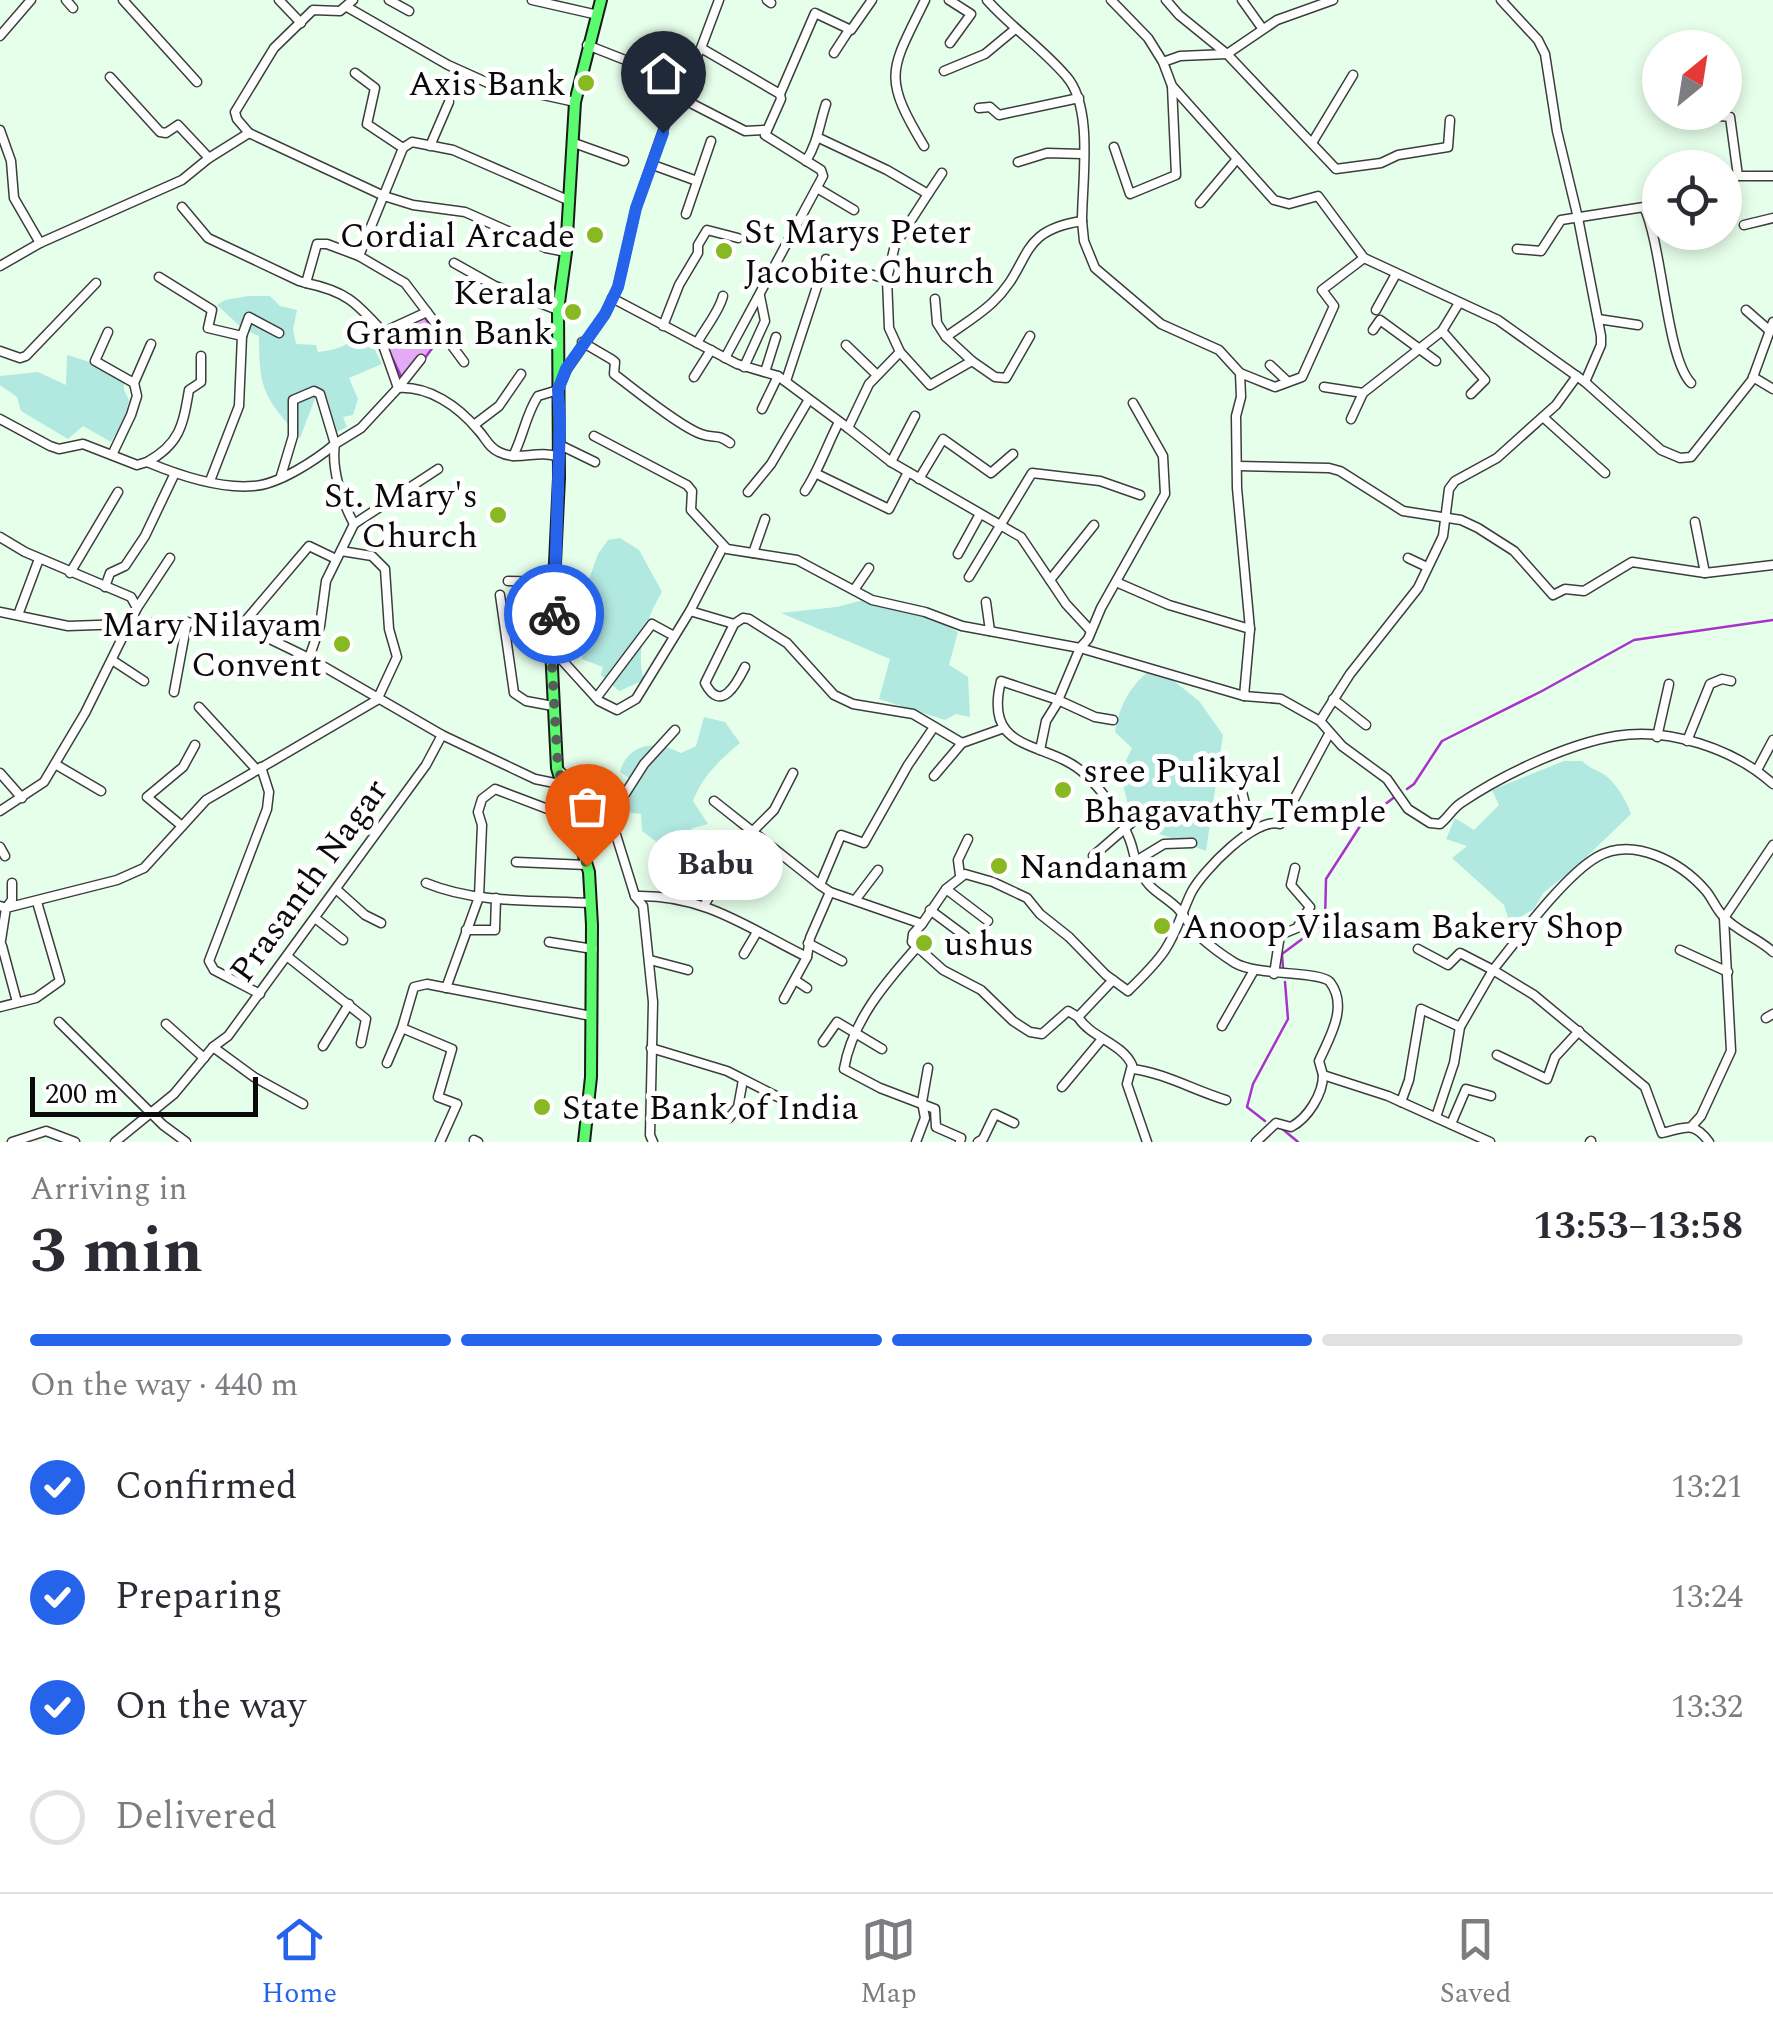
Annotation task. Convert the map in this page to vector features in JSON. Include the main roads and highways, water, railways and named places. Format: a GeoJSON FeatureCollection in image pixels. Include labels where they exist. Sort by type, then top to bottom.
{"type":"FeatureCollection","features":[{"type":"Feature","properties":{"kind":"main road"},"geometry":{"type":"LineString","coordinates":[[584,1142],[592,1077],[591,903],[587,866],[558,768],[551,648],[560,452],[558,310],[566,252],[575,102],[601,0]]}},
{"type":"Feature","properties":{"kind":"waterway"},"geometry":{"type":"LineString","coordinates":[[1407,789],[1442,741],[1634,640],[1773,620]]}},
{"type":"Feature","properties":{"kind":"waterway"},"geometry":{"type":"LineString","coordinates":[[1283,968],[1282,954],[1325,922],[1326,879],[1364,820],[1396,796]]}},
{"type":"Feature","properties":{"kind":"waterway"},"geometry":{"type":"LineString","coordinates":[[1265,1121],[1247,1107],[1253,1084],[1288,1019],[1285,982]]}},
{"type":"Feature","properties":{"kind":"waterway"},"geometry":{"type":"LineString","coordinates":[[1280,1127],[1298,1142]]}},
{"type":"Feature","properties":{"kind":"place","name":"Axis Bank"},"geometry":{"type":"Point","coordinates":[586,83]}},
{"type":"Feature","properties":{"kind":"place","name":"Cordial Arcade"},"geometry":{"type":"Point","coordinates":[595,235]}},
{"type":"Feature","properties":{"kind":"place","name":"St Marys Peter Jacobite Church"},"geometry":{"type":"Point","coordinates":[724,251]}},
{"type":"Feature","properties":{"kind":"place","name":"Kerala Gramin Bank"},"geometry":{"type":"Point","coordinates":[573,312]}},
{"type":"Feature","properties":{"kind":"place","name":"St. Mary's Church"},"geometry":{"type":"Point","coordinates":[498,515]}},
{"type":"Feature","properties":{"kind":"place","name":"Mary Nilayam Convent"},"geometry":{"type":"Point","coordinates":[342,644]}},
{"type":"Feature","properties":{"kind":"place","name":"sree Pulikyal Bhagavathy Temple"},"geometry":{"type":"Point","coordinates":[1063,790]}},
{"type":"Feature","properties":{"kind":"place","name":"Babu"},"geometry":{"type":"Point","coordinates":[587,866]}},
{"type":"Feature","properties":{"kind":"place","name":"Nandanam"},"geometry":{"type":"Point","coordinates":[999,866]}},
{"type":"Feature","properties":{"kind":"place","name":"Anoop Vilasam Bakery Shop"},"geometry":{"type":"Point","coordinates":[1162,926]}},
{"type":"Feature","properties":{"kind":"place","name":"ushus"},"geometry":{"type":"Point","coordinates":[924,943]}},
{"type":"Feature","properties":{"kind":"place","name":"State Bank of India"},"geometry":{"type":"Point","coordinates":[542,1107]}}]}
